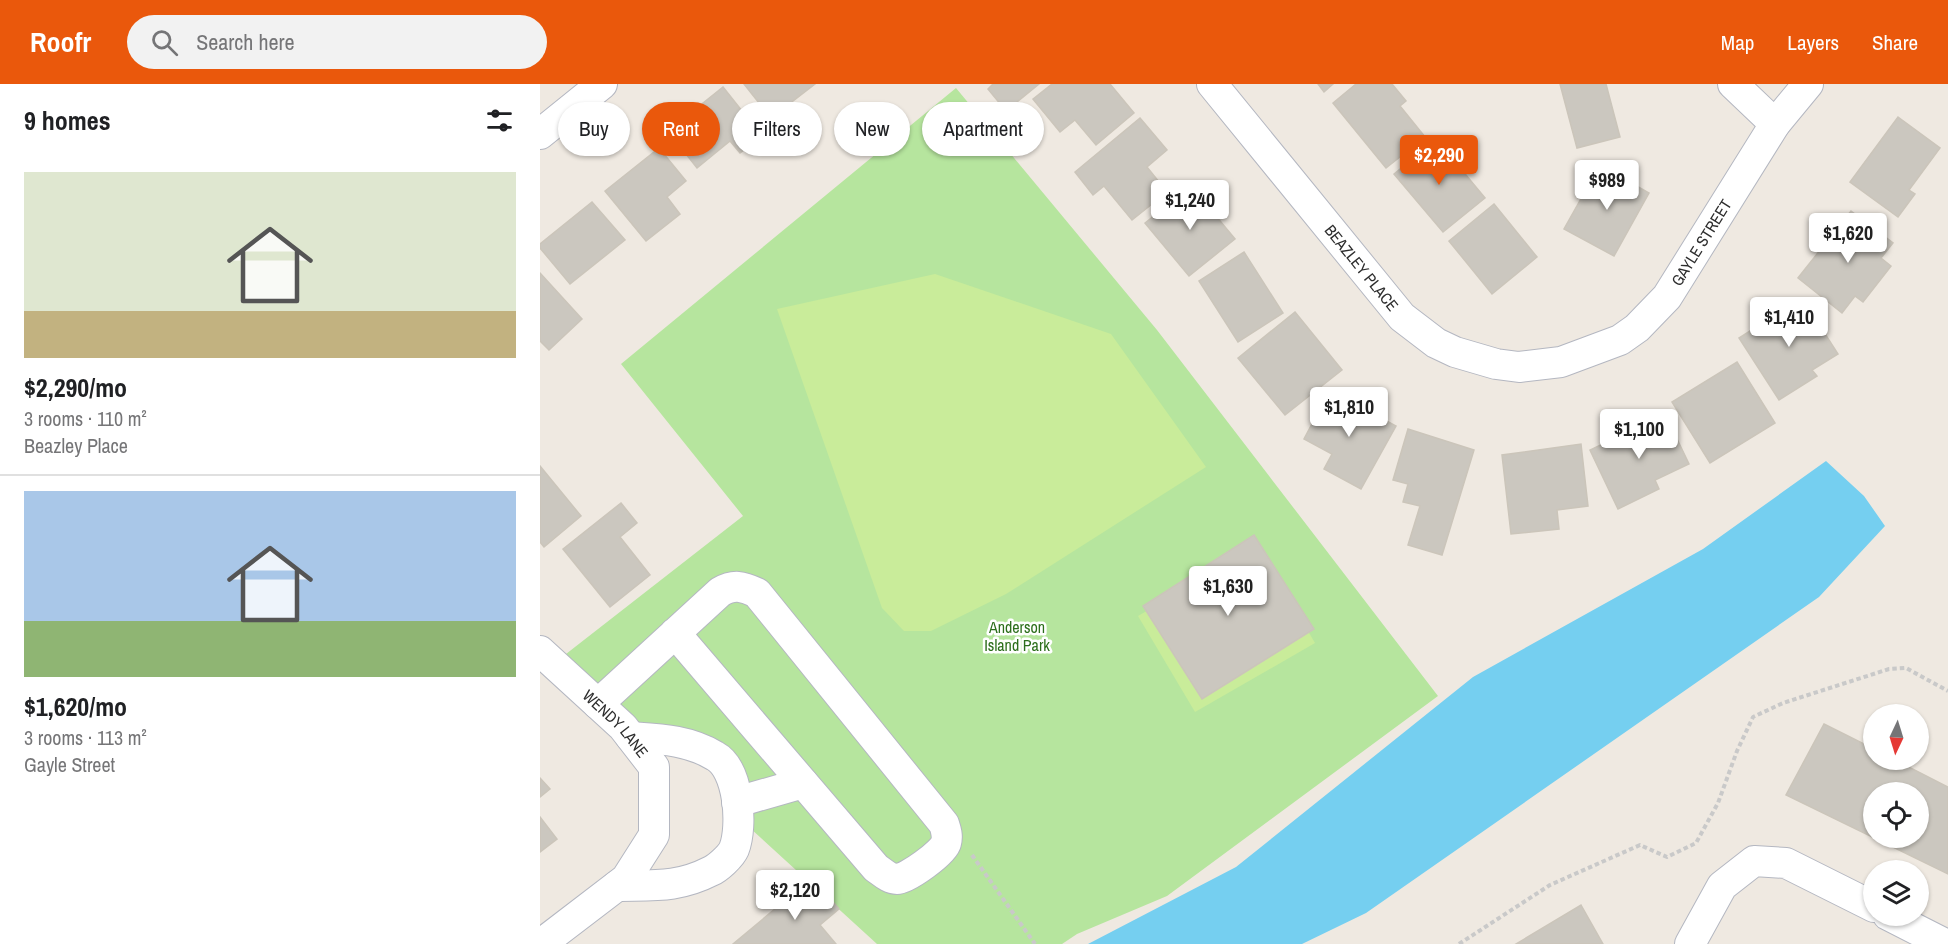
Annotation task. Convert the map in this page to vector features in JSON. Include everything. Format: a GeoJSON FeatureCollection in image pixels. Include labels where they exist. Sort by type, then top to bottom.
{"type":"FeatureCollection","features":[{"type":"Feature","properties":{"kind":"street"},"geometry":{"type":"LineString","coordinates":[[540,134],[602,84]]}},
{"type":"Feature","properties":{"kind":"street","name":"BEAZLEY PLACE"},"geometry":{"type":"LineString","coordinates":[[1212,84],[1402,317],[1436,343],[1496,364],[1519,367],[1561,362]]}},
{"type":"Feature","properties":{"kind":"street"},"geometry":{"type":"LineString","coordinates":[[1733,84],[1774,124]]}},
{"type":"Feature","properties":{"kind":"street","name":"GAYLE STREET"},"geometry":{"type":"LineString","coordinates":[[1561,362],[1620,340],[1637,327],[1667,297],[1774,124],[1808,84]]}},
{"type":"Feature","properties":{"kind":"street"},"geometry":{"type":"LineString","coordinates":[[598,704],[675,633],[720,592],[732,586],[743,587],[757,593],[944,824],[947,834],[946,844],[941,853],[902,878],[894,879],[876,868],[675,633]]}},
{"type":"Feature","properties":{"kind":"street","name":"WENDY LANE"},"geometry":{"type":"LineString","coordinates":[[540,651],[631,737],[654,767],[654,835],[622,883]]}},
{"type":"Feature","properties":{"kind":"street"},"geometry":{"type":"LineString","coordinates":[[541,944],[622,883],[677,885],[714,870],[734,850],[736,786],[718,757],[679,741],[631,737]]}},
{"type":"Feature","properties":{"kind":"street"},"geometry":{"type":"LineString","coordinates":[[737,802],[803,783]]}},
{"type":"Feature","properties":{"kind":"street"},"geometry":{"type":"LineString","coordinates":[[1690,944],[1722,886],[1754,861],[1786,863],[1863,902]]}},
{"type":"Feature","properties":{"kind":"street"},"geometry":{"type":"LineString","coordinates":[[1910,926],[1945,944]]}},
{"type":"Feature","properties":{"kind":"path"},"geometry":{"type":"LineString","coordinates":[[1459,944],[1550,885],[1640,845],[1667,857],[1696,843],[1718,803],[1737,751],[1753,717],[1783,704],[1889,669],[1906,668],[1948,691]]}},
{"type":"Feature","properties":{"kind":"path"},"geometry":{"type":"LineString","coordinates":[[969,852],[1035,944]]}},
{"type":"Feature","properties":{"kind":"green space","name":"Anderson Island Park"},"geometry":{"type":"Polygon","coordinates":[[[956,88],[968,102],[939,102],[956,88]]]}},
{"type":"Feature","properties":{"kind":"green space","name":"Anderson Island Park"},"geometry":{"type":"Polygon","coordinates":[[[922,116],[922,156],[1012,156],[1157,330],[1438,696],[1167,896],[1077,934],[1062,944],[877,944],[750,828],[742,776],[637,727],[566,654],[743,516],[621,364],[873,156],[910,156],[910,126],[922,116]]]}},
{"type":"Feature","properties":{"kind":"green space"},"geometry":{"type":"Polygon","coordinates":[[[935,274],[1111,334],[1206,467],[1006,594],[931,631],[904,631],[882,608],[777,309],[935,274]]]}},
{"type":"Feature","properties":{"kind":"green space"},"geometry":{"type":"Polygon","coordinates":[[[1258,546],[1315,643],[1195,712],[1138,616],[1258,546]]]}},
{"type":"Feature","properties":{"kind":"water"},"geometry":{"type":"Polygon","coordinates":[[[1826,461],[1864,496],[1885,526],[1819,597],[1366,913],[1302,944],[1088,944],[1236,867],[1473,677],[1703,549],[1826,461]]]}},
{"type":"Feature","properties":{"kind":"building"},"geometry":{"type":"Polygon","coordinates":[[[744,84],[815,84],[792,102],[758,102],[744,84]]]}},
{"type":"Feature","properties":{"kind":"building"},"geometry":{"type":"Polygon","coordinates":[[[993,84],[1039,84],[1017,102],[999,102],[988,89],[993,84]]]}},
{"type":"Feature","properties":{"kind":"building"},"geometry":{"type":"Polygon","coordinates":[[[1052,84],[1110,84],[1134,113],[1096,145],[1075,120],[1060,132],[1044,112],[1044,102],[1035,102],[1033,99],[1052,84]]]}},
{"type":"Feature","properties":{"kind":"building"},"geometry":{"type":"Polygon","coordinates":[[[1318,84],[1333,84],[1324,92],[1318,84]]]}},
{"type":"Feature","properties":{"kind":"building"},"geometry":{"type":"Polygon","coordinates":[[[1356,84],[1392,84],[1406,101],[1400,106],[1425,137],[1386,168],[1333,103],[1356,84]]]}},
{"type":"Feature","properties":{"kind":"building"},"geometry":{"type":"Polygon","coordinates":[[[1560,84],[1606,84],[1620,137],[1577,148],[1560,84]]]}},
{"type":"Feature","properties":{"kind":"building"},"geometry":{"type":"Polygon","coordinates":[[[723,87],[735,102],[732,102],[732,143],[730,141],[720,149],[720,102],[704,102],[723,87]]]}},
{"type":"Feature","properties":{"kind":"building"},"geometry":{"type":"Polygon","coordinates":[[[1898,117],[1940,148],[1909,190],[1915,194],[1898,217],[1850,182],[1898,117]]]}},
{"type":"Feature","properties":{"kind":"building"},"geometry":{"type":"Polygon","coordinates":[[[1140,118],[1167,150],[1147,167],[1167,192],[1132,220],[1104,186],[1093,195],[1075,172],[1140,118]]]}},
{"type":"Feature","properties":{"kind":"building"},"geometry":{"type":"Polygon","coordinates":[[[1436,139],[1485,198],[1443,232],[1394,174],[1436,139]]]}},
{"type":"Feature","properties":{"kind":"building"},"geometry":{"type":"Polygon","coordinates":[[[649,156],[666,156],[686,181],[667,197],[680,214],[646,241],[605,191],[649,156]]]}},
{"type":"Feature","properties":{"kind":"building"},"geometry":{"type":"Polygon","coordinates":[[[688,156],[712,156],[697,168],[688,156]]]}},
{"type":"Feature","properties":{"kind":"building"},"geometry":{"type":"Polygon","coordinates":[[[1600,165],[1649,193],[1614,256],[1564,229],[1600,165]]]}},
{"type":"Feature","properties":{"kind":"building"},"geometry":{"type":"Polygon","coordinates":[[[1191,186],[1235,239],[1189,276],[1145,223],[1191,186]]]}},
{"type":"Feature","properties":{"kind":"building"},"geometry":{"type":"Polygon","coordinates":[[[592,202],[625,240],[570,284],[540,248],[540,244],[592,202]]]}},
{"type":"Feature","properties":{"kind":"building"},"geometry":{"type":"Polygon","coordinates":[[[1494,204],[1537,257],[1492,294],[1449,241],[1494,204]]]}},
{"type":"Feature","properties":{"kind":"building"},"geometry":{"type":"Polygon","coordinates":[[[1851,211],[1893,243],[1881,258],[1891,266],[1863,302],[1855,296],[1842,313],[1798,278],[1851,211]]]}},
{"type":"Feature","properties":{"kind":"building"},"geometry":{"type":"Polygon","coordinates":[[[1244,252],[1283,313],[1238,342],[1199,281],[1244,252]]]}},
{"type":"Feature","properties":{"kind":"building"},"geometry":{"type":"Polygon","coordinates":[[[540,273],[582,319],[549,350],[540,341],[540,273]]]}},
{"type":"Feature","properties":{"kind":"building"},"geometry":{"type":"Polygon","coordinates":[[[1802,298],[1838,354],[1812,370],[1817,376],[1779,400],[1739,338],[1802,298]]]}},
{"type":"Feature","properties":{"kind":"building"},"geometry":{"type":"Polygon","coordinates":[[[1295,312],[1342,370],[1285,415],[1238,358],[1295,312]]]}},
{"type":"Feature","properties":{"kind":"building"},"geometry":{"type":"Polygon","coordinates":[[[1737,362],[1775,423],[1710,463],[1672,402],[1737,362]]]}},
{"type":"Feature","properties":{"kind":"building"},"geometry":{"type":"Polygon","coordinates":[[[1330,390],[1396,426],[1361,489],[1324,469],[1332,454],[1304,439],[1330,390]]]}},
{"type":"Feature","properties":{"kind":"building"},"geometry":{"type":"Polygon","coordinates":[[[1665,414],[1689,464],[1655,480],[1659,489],[1618,509],[1590,450],[1665,414]]]}},
{"type":"Feature","properties":{"kind":"building"},"geometry":{"type":"Polygon","coordinates":[[[1408,429],[1474,450],[1442,555],[1408,545],[1420,506],[1403,502],[1408,484],[1393,480],[1408,429]]]}},
{"type":"Feature","properties":{"kind":"building"},"geometry":{"type":"Polygon","coordinates":[[[1581,444],[1588,506],[1557,510],[1559,529],[1511,534],[1502,455],[1581,444]]]}},
{"type":"Feature","properties":{"kind":"building"},"geometry":{"type":"Polygon","coordinates":[[[540,466],[581,516],[544,547],[540,542],[540,466]]]}},
{"type":"Feature","properties":{"kind":"building"},"geometry":{"type":"Polygon","coordinates":[[[621,503],[637,523],[620,537],[650,575],[610,607],[563,549],[621,503]]]}},
{"type":"Feature","properties":{"kind":"building"},"geometry":{"type":"Polygon","coordinates":[[[1254,535],[1314,629],[1202,699],[1143,606],[1254,535]]]}},
{"type":"Feature","properties":{"kind":"building"},"geometry":{"type":"Polygon","coordinates":[[[1824,724],[1863,744],[1863,770],[1915,770],[1948,787],[1948,874],[1929,865],[1929,860],[1919,860],[1895,848],[1929,848],[1929,782],[1863,782],[1863,833],[1786,795],[1824,724]]]}},
{"type":"Feature","properties":{"kind":"building"},"geometry":{"type":"Polygon","coordinates":[[[540,778],[550,789],[540,797],[540,778]]]}},
{"type":"Feature","properties":{"kind":"building"},"geometry":{"type":"Polygon","coordinates":[[[540,817],[557,839],[540,852],[540,817]]]}},
{"type":"Feature","properties":{"kind":"building"},"geometry":{"type":"Polygon","coordinates":[[[816,882],[839,909],[820,925],[836,944],[733,944],[793,894],[796,899],[816,882]]]}},
{"type":"Feature","properties":{"kind":"building"},"geometry":{"type":"Polygon","coordinates":[[[1581,905],[1603,944],[1516,944],[1581,905]]]}}]}
